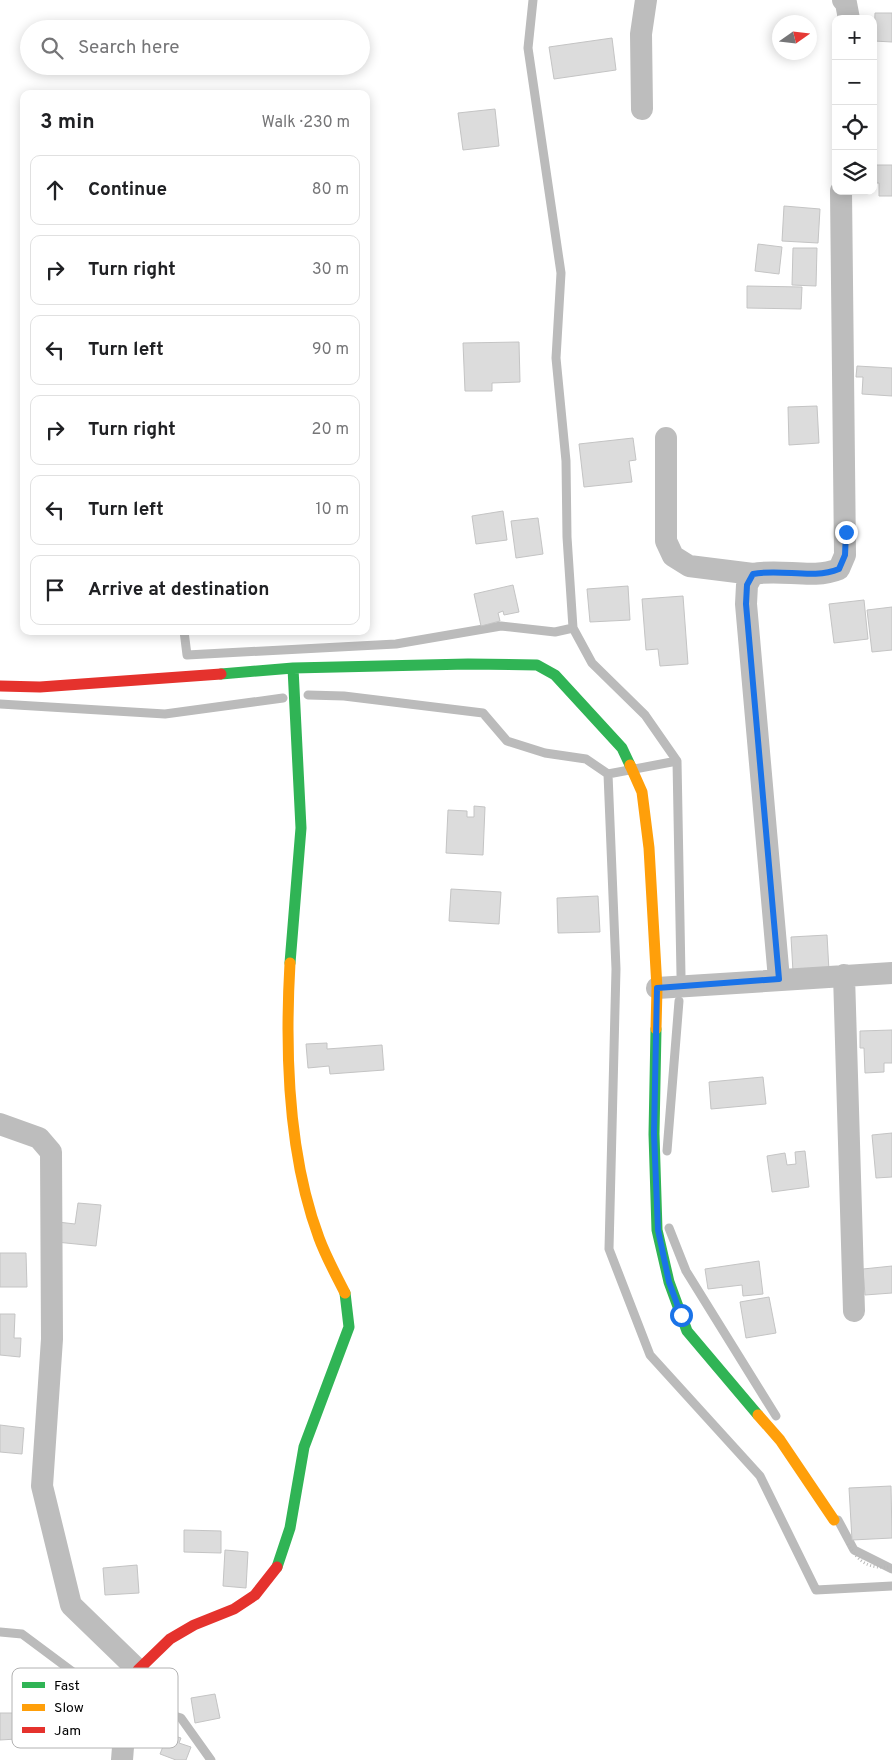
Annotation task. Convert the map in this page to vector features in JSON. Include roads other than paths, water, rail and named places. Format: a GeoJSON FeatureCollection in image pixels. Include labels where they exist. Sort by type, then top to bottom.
{"type":"FeatureCollection","features":[{"type":"Feature","properties":{"kind":"street"},"geometry":{"type":"LineString","coordinates":[[642,109],[641,34],[646,0]]}},
{"type":"Feature","properties":{"kind":"street"},"geometry":{"type":"LineString","coordinates":[[843,0],[846,3],[848,15]]}},
{"type":"Feature","properties":{"kind":"street"},"geometry":{"type":"LineString","coordinates":[[666,438],[666,541],[673,556],[689,566],[753,574],[764,572],[825,575],[839,569],[845,555],[841,195]]}},
{"type":"Feature","properties":{"kind":"street"},"geometry":{"type":"LineString","coordinates":[[753,574],[747,585],[746,604],[779,979]]}},
{"type":"Feature","properties":{"kind":"street"},"geometry":{"type":"LineString","coordinates":[[0,686],[79,685],[293,668],[468,664],[537,665],[555,675],[622,748],[642,792],[649,848],[657,988],[654,1134],[658,1230],[669,1282],[687,1331],[780,1440],[834,1520]]}},
{"type":"Feature","properties":{"kind":"street"},"geometry":{"type":"LineString","coordinates":[[140,1668],[170,1639],[194,1625],[234,1609],[255,1595],[279,1564],[290,1528],[304,1447],[349,1327],[346,1295],[319,1238],[302,1182],[292,1105],[288,1050],[288,996],[292,918],[301,828],[293,668]]}},
{"type":"Feature","properties":{"kind":"street"},"geometry":{"type":"LineString","coordinates":[[657,988],[892,973]]}},
{"type":"Feature","properties":{"kind":"street"},"geometry":{"type":"LineString","coordinates":[[844,975],[854,1311]]}},
{"type":"Feature","properties":{"kind":"street"},"geometry":{"type":"LineString","coordinates":[[0,1124],[39,1138],[51,1152],[52,1339],[42,1486],[71,1605],[136,1668]]}},
{"type":"Feature","properties":{"kind":"waterway"},"geometry":{"type":"LineString","coordinates":[[533,0],[528,48],[561,273],[556,358],[566,461],[567,537],[573,628],[592,663],[645,715],[677,761],[681,975]]}},
{"type":"Feature","properties":{"kind":"waterway"},"geometry":{"type":"LineString","coordinates":[[184,635],[187,655],[396,644],[501,626],[555,632],[573,628]]}},
{"type":"Feature","properties":{"kind":"waterway"},"geometry":{"type":"LineString","coordinates":[[308,695],[344,696],[483,713],[507,741],[545,753],[586,759],[608,774],[677,761]]}},
{"type":"Feature","properties":{"kind":"waterway"},"geometry":{"type":"LineString","coordinates":[[0,704],[165,714],[283,698]]}},
{"type":"Feature","properties":{"kind":"waterway"},"geometry":{"type":"LineString","coordinates":[[608,774],[616,969],[609,1249],[650,1355],[760,1476],[816,1590],[892,1586]]}},
{"type":"Feature","properties":{"kind":"waterway"},"geometry":{"type":"LineString","coordinates":[[667,1151],[679,1001]]}},
{"type":"Feature","properties":{"kind":"waterway"},"geometry":{"type":"LineString","coordinates":[[669,1228],[686,1271],[776,1416]]}},
{"type":"Feature","properties":{"kind":"waterway"},"geometry":{"type":"LineString","coordinates":[[838,1520],[854,1550],[892,1569]]}},
{"type":"Feature","properties":{"kind":"waterway"},"geometry":{"type":"LineString","coordinates":[[0,1632],[22,1634],[68,1668]]}},
{"type":"Feature","properties":{"kind":"waterway"},"geometry":{"type":"LineString","coordinates":[[178,1717],[181,1718],[211,1760]]}}]}
